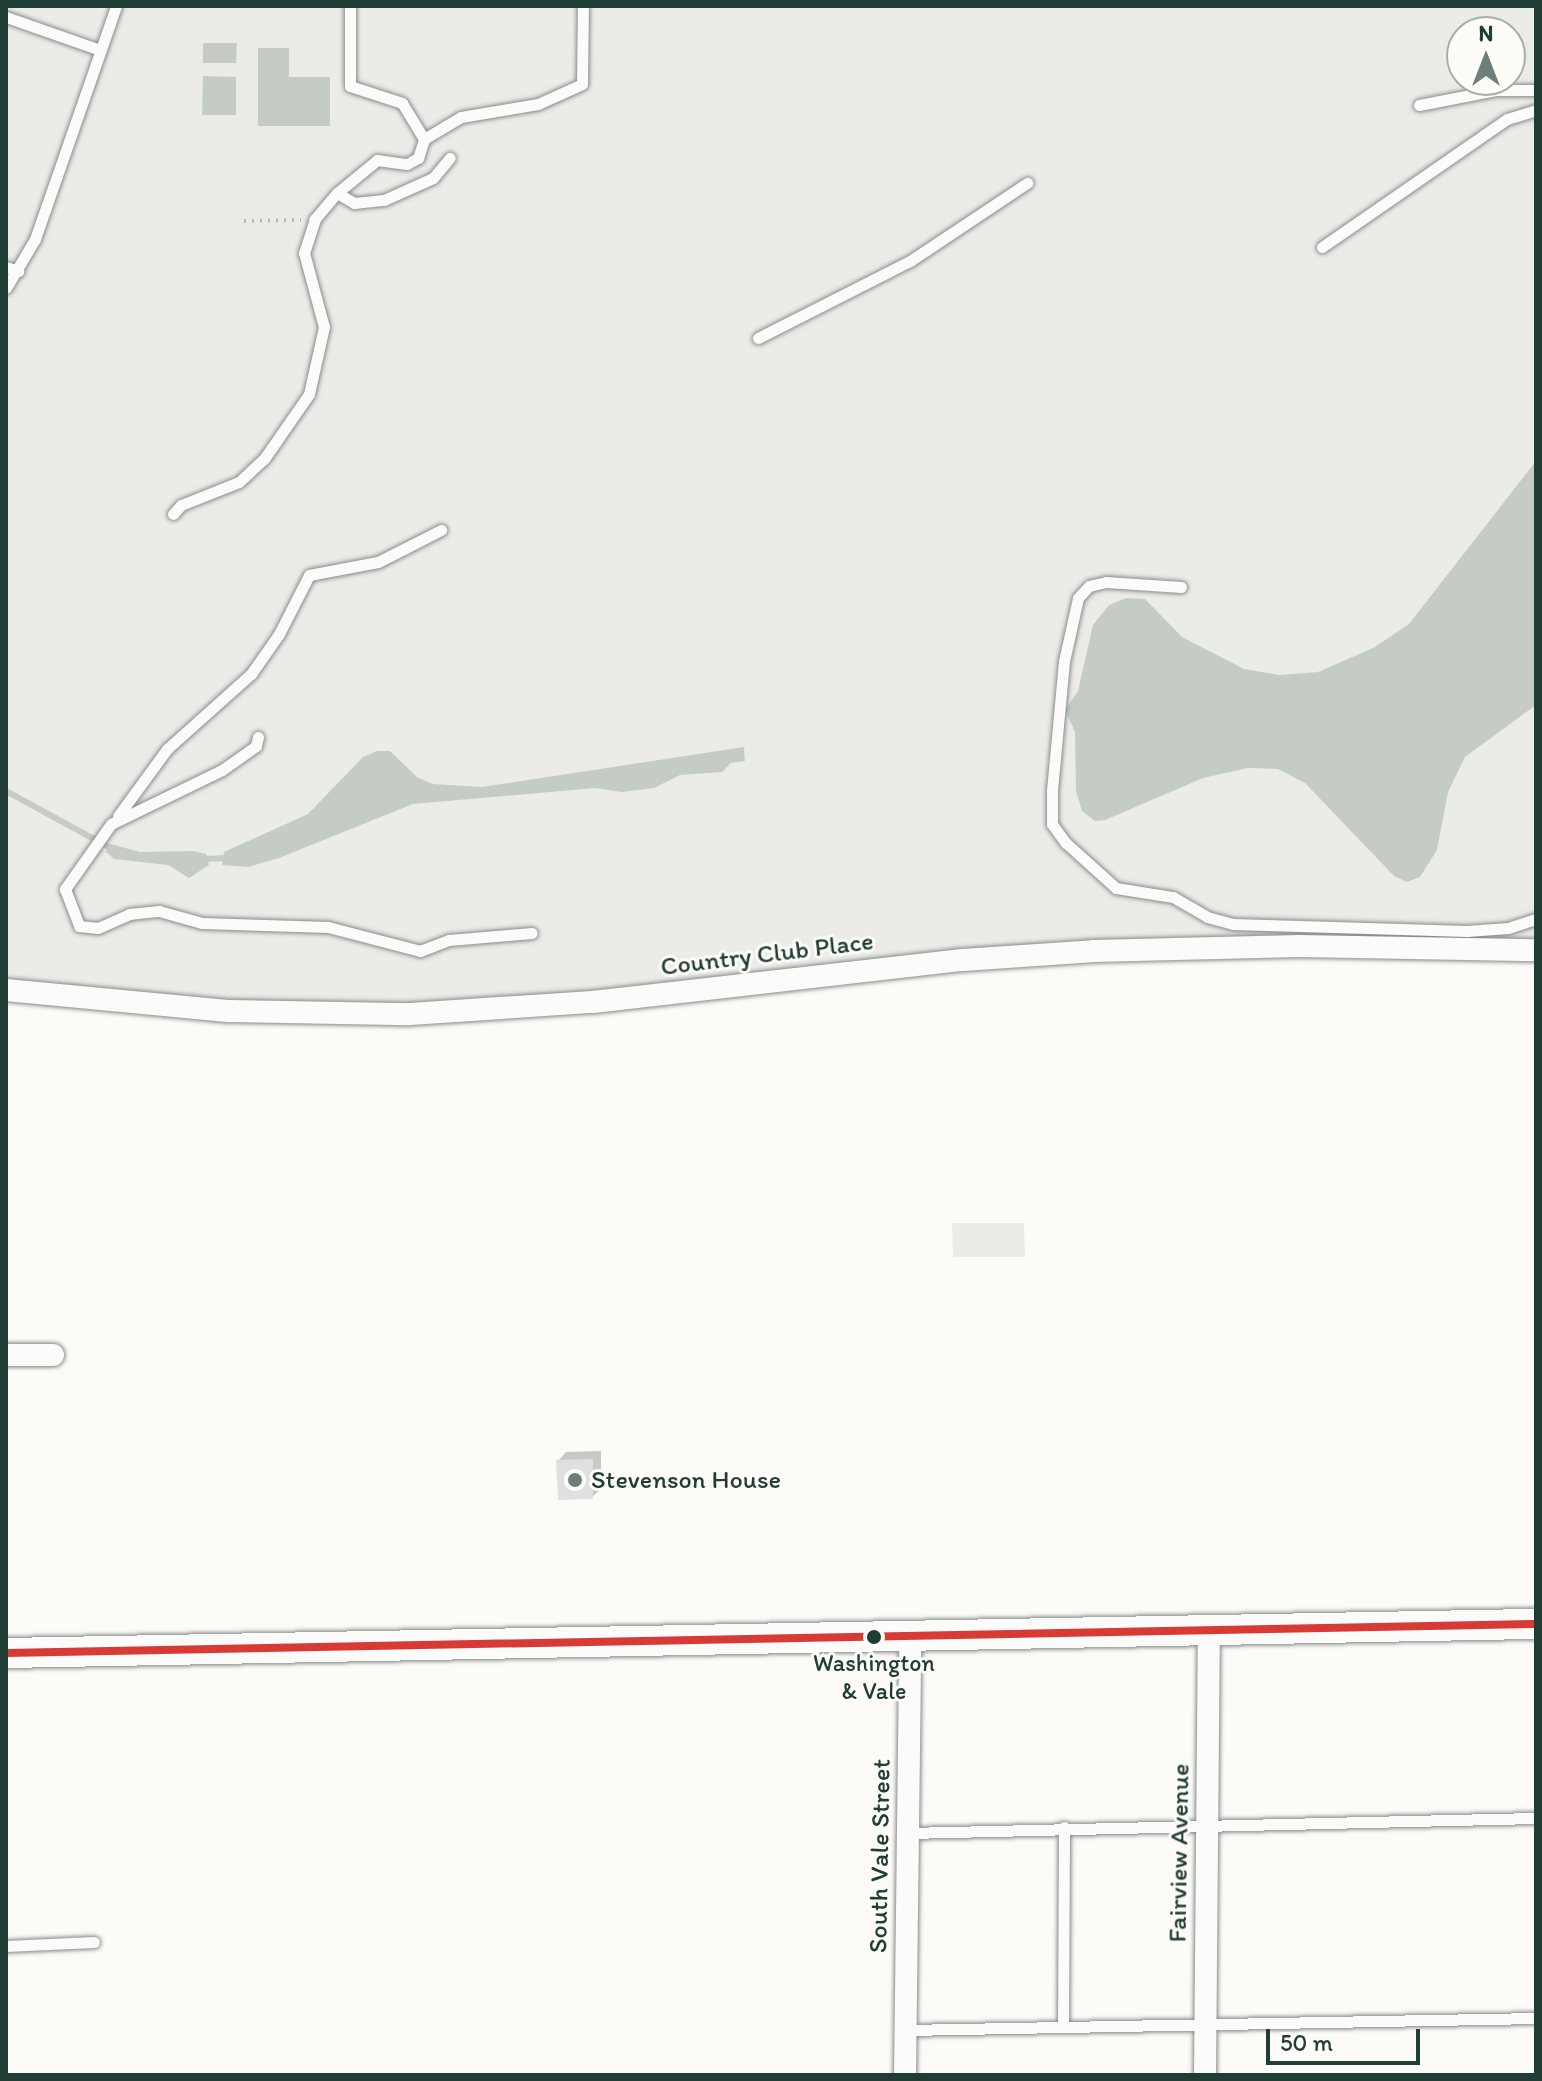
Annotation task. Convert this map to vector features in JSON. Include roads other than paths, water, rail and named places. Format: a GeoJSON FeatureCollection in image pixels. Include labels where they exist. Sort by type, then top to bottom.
{"type":"FeatureCollection","features":[{"type":"Feature","properties":{"kind":"main road"},"geometry":{"type":"LineString","coordinates":[[6,1653],[1536,1624]]}},
{"type":"Feature","properties":{"kind":"street","name":"Country Club Place"},"geometry":{"type":"LineString","coordinates":[[6,990],[230,1011],[410,1014],[593,1002],[963,960],[1094,951],[1299,946],[1536,950]]}},
{"type":"Feature","properties":{"kind":"street"},"geometry":{"type":"LineString","coordinates":[[6,1355],[53,1355]]}},
{"type":"Feature","properties":{"kind":"street","name":"Fairview Avenue"},"geometry":{"type":"LineString","coordinates":[[1205,2075],[1209,1632]]}},
{"type":"Feature","properties":{"kind":"street","name":"South Vale Street"},"geometry":{"type":"LineString","coordinates":[[905,2075],[910,1638]]}},
{"type":"Feature","properties":{"kind":"lane"},"geometry":{"type":"LineString","coordinates":[[9,6],[6,16],[100,50]]}},
{"type":"Feature","properties":{"kind":"lane"},"geometry":{"type":"LineString","coordinates":[[6,288],[12,269],[35,239],[116,6]]}},
{"type":"Feature","properties":{"kind":"lane"},"geometry":{"type":"LineString","coordinates":[[350,6],[350,86],[402,103],[424,139]]}},
{"type":"Feature","properties":{"kind":"lane"},"geometry":{"type":"LineString","coordinates":[[173,514],[181,505],[239,482],[264,459],[304,404],[323,340],[322,312],[304,253],[314,220],[337,193],[377,160],[407,164],[418,158],[424,139],[478,110],[538,104],[582,84],[583,6]]}},
{"type":"Feature","properties":{"kind":"lane"},"geometry":{"type":"LineString","coordinates":[[1419,105],[1496,90],[1536,90]]}},
{"type":"Feature","properties":{"kind":"lane"},"geometry":{"type":"LineString","coordinates":[[1322,247],[1507,119],[1536,110]]}},
{"type":"Feature","properties":{"kind":"lane"},"geometry":{"type":"LineString","coordinates":[[337,193],[354,203],[384,200],[433,178],[450,158]]}},
{"type":"Feature","properties":{"kind":"lane"},"geometry":{"type":"LineString","coordinates":[[758,338],[910,261],[1027,183]]}},
{"type":"Feature","properties":{"kind":"lane"},"geometry":{"type":"LineString","coordinates":[[441,530],[378,562],[309,575],[279,634],[251,674],[167,749],[65,889],[73,920],[87,929],[129,914],[159,911],[202,923],[328,927],[420,951],[449,940],[532,933]]}},
{"type":"Feature","properties":{"kind":"lane"},"geometry":{"type":"LineString","coordinates":[[1181,587],[1106,582],[1089,586],[1078,598],[1064,661],[1052,790],[1052,824],[1066,843],[1116,888],[1173,897],[1207,917],[1233,924],[1467,931],[1508,928],[1536,919]]}},
{"type":"Feature","properties":{"kind":"lane"},"geometry":{"type":"LineString","coordinates":[[112,823],[222,770],[256,746],[258,737]]}},
{"type":"Feature","properties":{"kind":"lane"},"geometry":{"type":"LineString","coordinates":[[908,1833],[1207,1822],[1536,1818]]}},
{"type":"Feature","properties":{"kind":"lane"},"geometry":{"type":"LineString","coordinates":[[1063,2027],[1064,1827]]}},
{"type":"Feature","properties":{"kind":"lane"},"geometry":{"type":"LineString","coordinates":[[6,1946],[94,1942]]}},
{"type":"Feature","properties":{"kind":"lane"},"geometry":{"type":"LineString","coordinates":[[906,2030],[1536,2018]]}},
{"type":"Feature","properties":{"kind":"waterway"},"geometry":{"type":"LineString","coordinates":[[6,791],[116,851]]}},
{"type":"Feature","properties":{"kind":"waterway"},"geometry":{"type":"LineString","coordinates":[[202,859],[230,858]]}},
{"type":"Feature","properties":{"kind":"place","name":"Stevenson House"},"geometry":{"type":"Point","coordinates":[575,1480]}},
{"type":"Feature","properties":{"kind":"place","name":"Washington & Vale"},"geometry":{"type":"Point","coordinates":[874,1637]}}]}
